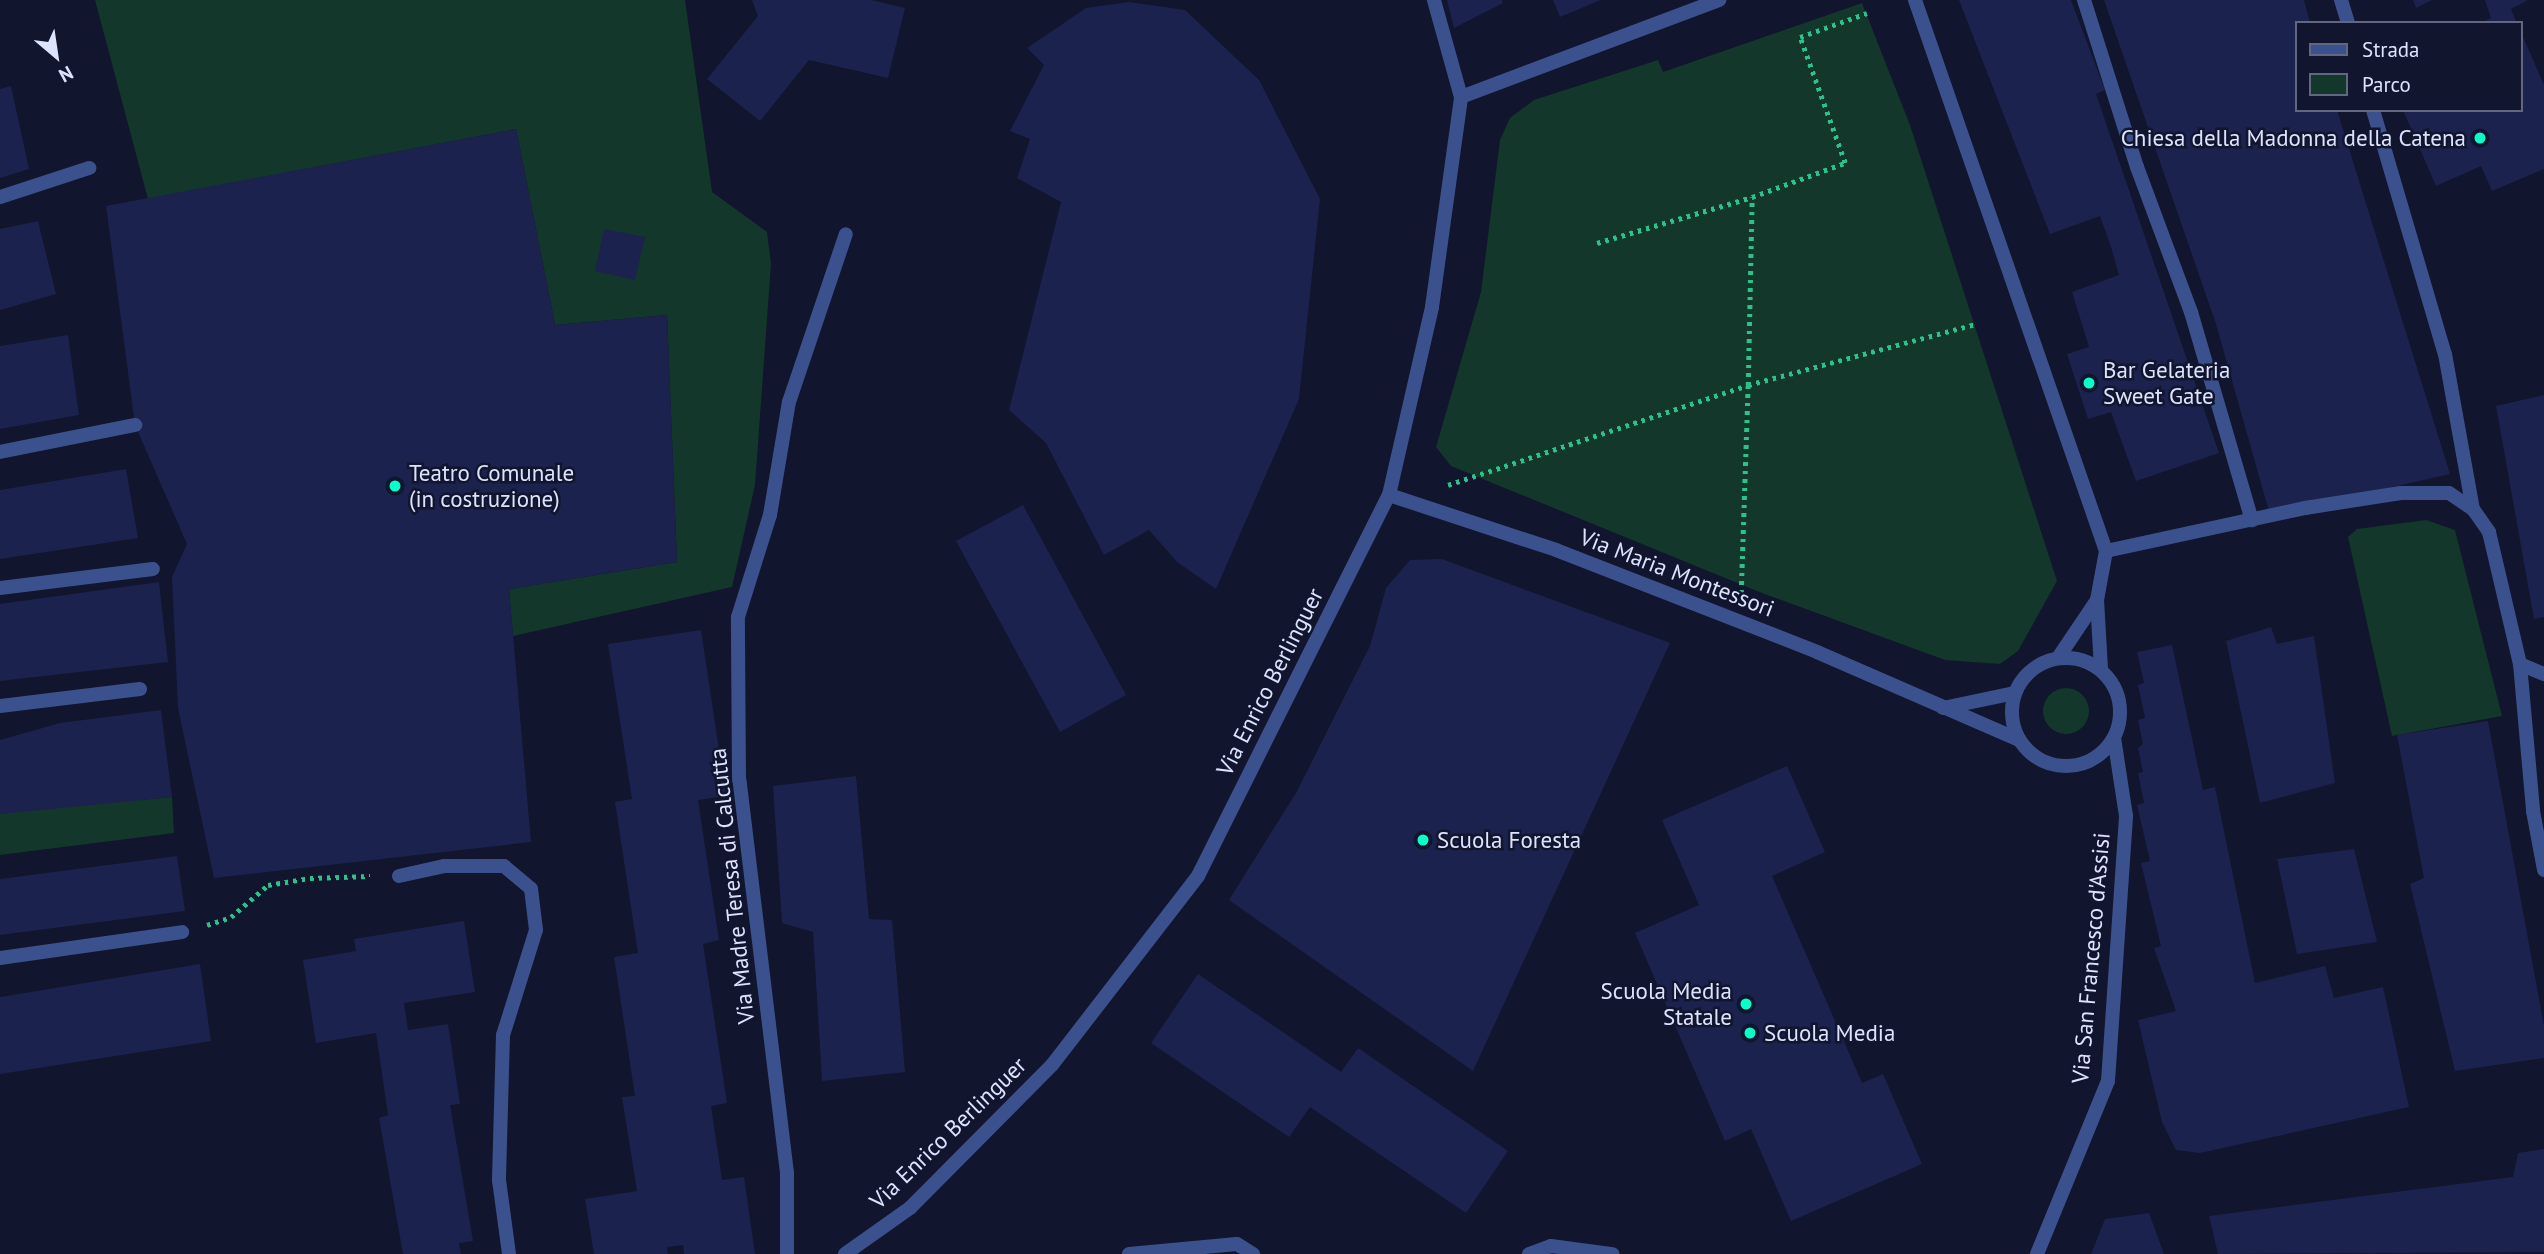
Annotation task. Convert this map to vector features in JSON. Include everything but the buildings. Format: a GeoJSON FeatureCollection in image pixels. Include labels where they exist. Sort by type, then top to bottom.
{"type":"FeatureCollection","features":[{"type":"Feature","properties":{"kind":"street","name":"Via Enrico Berlinguer"},"geometry":{"type":"LineString","coordinates":[[845,1254],[909,1208],[1052,1065],[1198,876],[1390,495],[1432,307],[1461,97],[1434,0]]}},
{"type":"Feature","properties":{"kind":"street"},"geometry":{"type":"LineString","coordinates":[[1461,97],[1719,0]]}},
{"type":"Feature","properties":{"kind":"street"},"geometry":{"type":"LineString","coordinates":[[1915,0],[2106,551],[2097,600],[2101,669],[2120,702],[2114,738],[2101,754],[2065,766],[2046,762],[2019,740],[2012,722],[2015,693],[2034,667],[2058,658],[2079,659],[2101,669]]}},
{"type":"Feature","properties":{"kind":"street"},"geometry":{"type":"LineString","coordinates":[[2084,0],[2137,167],[2191,312],[2252,520]]}},
{"type":"Feature","properties":{"kind":"street"},"geometry":{"type":"LineString","coordinates":[[2341,0],[2347,21]]}},
{"type":"Feature","properties":{"kind":"street"},"geometry":{"type":"LineString","coordinates":[[2374,112],[2445,354],[2473,509]]}},
{"type":"Feature","properties":{"kind":"street"},"geometry":{"type":"LineString","coordinates":[[0,197],[89,169]]}},
{"type":"Feature","properties":{"kind":"street","name":"Via Madre Teresa di Calcutta"},"geometry":{"type":"LineString","coordinates":[[787,1254],[788,1173],[739,779],[738,617],[770,515],[789,402],[846,234]]}},
{"type":"Feature","properties":{"kind":"street"},"geometry":{"type":"LineString","coordinates":[[0,452],[135,425]]}},
{"type":"Feature","properties":{"kind":"street"},"geometry":{"type":"LineString","coordinates":[[2106,551],[2252,520],[2401,494],[2449,493],[2473,509],[2489,532],[2519,664],[2533,811],[2544,870]]}},
{"type":"Feature","properties":{"kind":"street","name":"Via Maria Montessori"},"geometry":{"type":"LineString","coordinates":[[1390,495],[1416,501],[1556,550],[1816,652],[2019,740]]}},
{"type":"Feature","properties":{"kind":"street"},"geometry":{"type":"LineString","coordinates":[[0,588],[153,569]]}},
{"type":"Feature","properties":{"kind":"street"},"geometry":{"type":"LineString","coordinates":[[2058,658],[2097,600]]}},
{"type":"Feature","properties":{"kind":"street"},"geometry":{"type":"LineString","coordinates":[[2519,664],[2544,674]]}},
{"type":"Feature","properties":{"kind":"street"},"geometry":{"type":"LineString","coordinates":[[0,706],[140,689]]}},
{"type":"Feature","properties":{"kind":"street"},"geometry":{"type":"LineString","coordinates":[[1943,708],[2015,693]]}},
{"type":"Feature","properties":{"kind":"street","name":"Via San Francesco d'Assisi"},"geometry":{"type":"LineString","coordinates":[[2037,1254],[2108,1082],[2126,816],[2114,738]]}},
{"type":"Feature","properties":{"kind":"street"},"geometry":{"type":"LineString","coordinates":[[399,876],[444,866],[504,866],[531,889],[536,930],[503,1035],[499,1180],[509,1254]]}},
{"type":"Feature","properties":{"kind":"street"},"geometry":{"type":"LineString","coordinates":[[0,958],[182,932]]}},
{"type":"Feature","properties":{"kind":"street"},"geometry":{"type":"LineString","coordinates":[[1129,1254],[1237,1244],[1253,1254]]}},
{"type":"Feature","properties":{"kind":"street"},"geometry":{"type":"LineString","coordinates":[[1529,1254],[1551,1246],[1612,1254]]}},
{"type":"Feature","properties":{"kind":"path"},"geometry":{"type":"LineString","coordinates":[[1597,243],[1752,197],[1845,163],[1800,37],[1867,13]]}},
{"type":"Feature","properties":{"kind":"path"},"geometry":{"type":"LineString","coordinates":[[1741,593],[1752,197]]}},
{"type":"Feature","properties":{"kind":"path"},"geometry":{"type":"LineString","coordinates":[[1416,501],[1459,479],[1748,385],[1976,324]]}},
{"type":"Feature","properties":{"kind":"path"},"geometry":{"type":"LineString","coordinates":[[182,932],[231,918],[268,885],[310,878],[399,876]]}},
{"type":"Feature","properties":{"kind":"green space"},"geometry":{"type":"Polygon","coordinates":[[[95,0],[685,0],[712,192],[767,232],[771,264],[755,485],[732,587],[513,636],[509,589],[677,562],[667,315],[555,325],[516,129],[148,199],[95,0]]]}},
{"type":"Feature","properties":{"kind":"green space"},"geometry":{"type":"Polygon","coordinates":[[[1862,3],[1910,125],[2057,581],[2018,651],[2000,664],[1945,660],[1762,593],[1451,466],[1436,447],[1481,292],[1500,140],[1510,118],[1534,100],[1658,60],[1663,72],[1862,3]]]}},
{"type":"Feature","properties":{"kind":"green space"},"geometry":{"type":"Polygon","coordinates":[[[2426,520],[2455,530],[2502,716],[2392,736],[2348,537],[2357,529],[2426,520]]]}},
{"type":"Feature","properties":{"kind":"green space"},"geometry":{"type":"Polygon","coordinates":[[[2066,688],[2083,694],[2089,711],[2083,728],[2066,734],[2049,728],[2043,711],[2049,694],[2066,688]]]}},
{"type":"Feature","properties":{"kind":"green space"},"geometry":{"type":"Polygon","coordinates":[[[172,797],[174,833],[0,855],[0,812],[172,797]]]}},
{"type":"Feature","properties":{"kind":"place","name":"Chiesa della Madonna della Catena"},"geometry":{"type":"Point","coordinates":[2480,138]}},
{"type":"Feature","properties":{"kind":"place","name":"Bar Gelateria Sweet Gate"},"geometry":{"type":"Point","coordinates":[2089,383]}},
{"type":"Feature","properties":{"kind":"place","name":"Teatro Comunale (in costruzione)"},"geometry":{"type":"Point","coordinates":[395,486]}},
{"type":"Feature","properties":{"kind":"place","name":"Scuola Foresta"},"geometry":{"type":"Point","coordinates":[1423,840]}},
{"type":"Feature","properties":{"kind":"place","name":"Scuola Media Statale"},"geometry":{"type":"Point","coordinates":[1746,1004]}},
{"type":"Feature","properties":{"kind":"place","name":"Scuola Media"},"geometry":{"type":"Point","coordinates":[1750,1033]}}]}
